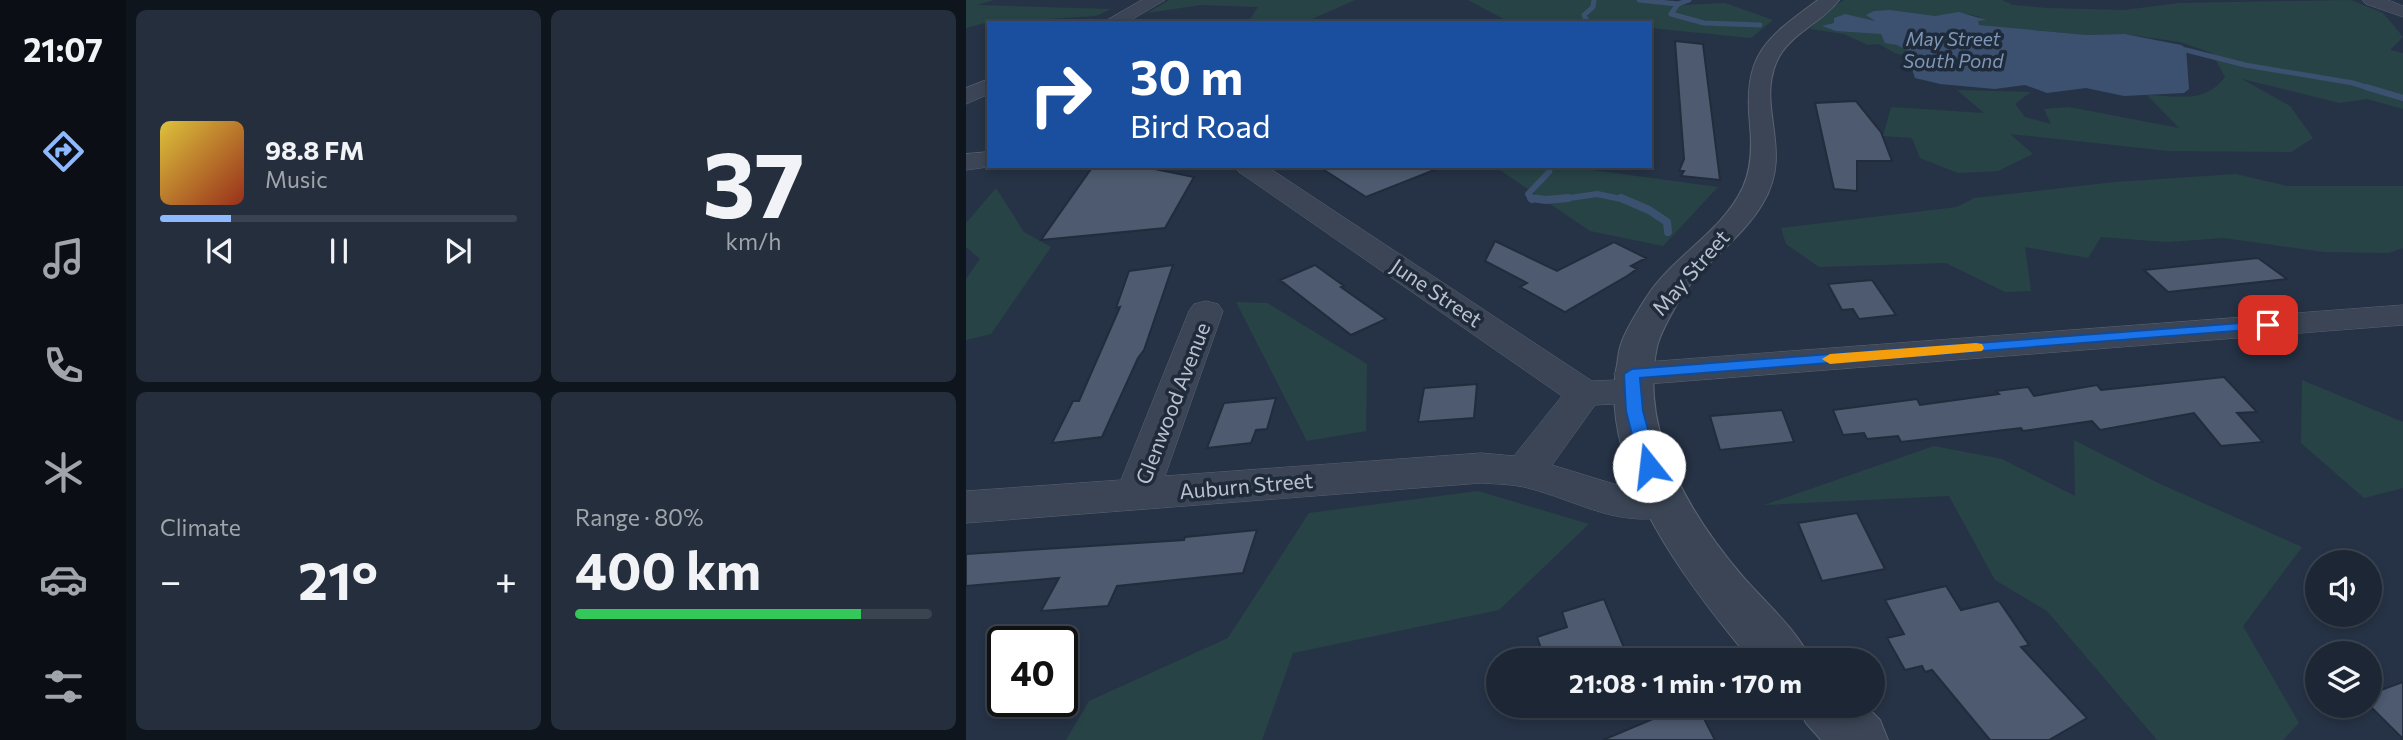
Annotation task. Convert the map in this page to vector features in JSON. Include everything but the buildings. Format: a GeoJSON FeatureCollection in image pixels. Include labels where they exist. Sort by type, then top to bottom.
{"type":"FeatureCollection","features":[{"type":"Feature","properties":{"kind":"street"},"geometry":{"type":"LineString","coordinates":[[1115,21],[1156,0]]}},
{"type":"Feature","properties":{"kind":"street","name":"May Street"},"geometry":{"type":"LineString","coordinates":[[1774,648],[1721,586],[1691,545],[1667,502],[1649,466],[1642,442],[1632,382],[1638,344],[1662,298],[1733,223],[1753,197],[1761,178],[1766,150],[1759,85],[1772,53],[1794,28],[1830,0]]}},
{"type":"Feature","properties":{"kind":"street"},"geometry":{"type":"LineString","coordinates":[[2372,0],[2403,12]]}},
{"type":"Feature","properties":{"kind":"street"},"geometry":{"type":"LineString","coordinates":[[966,97],[987,86]]}},
{"type":"Feature","properties":{"kind":"street"},"geometry":{"type":"LineString","coordinates":[[966,162],[987,160]]}},
{"type":"Feature","properties":{"kind":"street","name":"June Street"},"geometry":{"type":"LineString","coordinates":[[1251,168],[1584,393]]}},
{"type":"Feature","properties":{"kind":"street","name":"Glenwood Avenue"},"geometry":{"type":"LineString","coordinates":[[1137,494],[1206,311]]}},
{"type":"Feature","properties":{"kind":"street"},"geometry":{"type":"LineString","coordinates":[[1525,472],[1584,393],[1632,382],[2403,315]]}},
{"type":"Feature","properties":{"kind":"street","name":"Auburn Street"},"geometry":{"type":"LineString","coordinates":[[966,507],[1481,468],[1525,472],[1627,504],[1667,502]]}},
{"type":"Feature","properties":{"kind":"street"},"geometry":{"type":"LineString","coordinates":[[1838,718],[1859,740]]}},
{"type":"Feature","properties":{"kind":"green space"},"geometry":{"type":"Polygon","coordinates":[[[966,0],[994,0],[977,5],[1111,9],[1096,16],[987,21],[966,28],[966,0]]]}},
{"type":"Feature","properties":{"kind":"green space"},"geometry":{"type":"Polygon","coordinates":[[[1169,0],[1355,0],[1308,21],[1248,21],[1258,7],[1201,5],[1147,13],[1169,0]]]}},
{"type":"Feature","properties":{"kind":"green space"},"geometry":{"type":"Polygon","coordinates":[[[1468,0],[1636,0],[1685,5],[1725,3],[1773,20],[1751,38],[1652,28],[1652,21],[1507,21],[1468,0]]]}},
{"type":"Feature","properties":{"kind":"green space"},"geometry":{"type":"Polygon","coordinates":[[[1844,0],[2002,0],[2013,5],[2047,8],[2124,10],[2179,3],[2351,0],[2383,13],[2403,37],[2390,50],[2403,53],[2403,109],[2367,99],[2340,103],[2242,79],[2290,106],[2313,138],[2291,152],[2169,151],[2010,134],[2033,154],[1998,171],[1958,173],[1920,158],[1912,138],[1883,136],[1891,107],[1984,113],[1957,90],[2031,92],[2015,104],[2025,117],[2051,124],[2044,109],[2069,107],[2179,128],[2147,95],[2200,95],[2217,86],[2225,77],[2212,53],[2180,42],[2125,34],[2087,35],[1978,25],[1980,17],[1968,14],[1892,16],[1864,23],[1889,29],[1912,52],[1910,57],[1895,53],[1879,44],[1868,45],[1844,34],[1810,29],[1827,11],[1844,0]]]}},
{"type":"Feature","properties":{"kind":"green space"},"geometry":{"type":"Polygon","coordinates":[[[1497,168],[1578,168],[1718,187],[1663,246],[1590,231],[1497,168]]]}},
{"type":"Feature","properties":{"kind":"green space"},"geometry":{"type":"Polygon","coordinates":[[[2236,174],[2287,186],[2403,186],[2403,248],[2389,253],[2324,252],[2224,238],[2167,242],[2101,237],[2088,258],[2025,247],[2031,291],[2005,292],[1946,263],[1819,267],[1786,244],[1781,228],[1957,207],[1974,198],[2115,182],[2236,174]]]}},
{"type":"Feature","properties":{"kind":"green space"},"geometry":{"type":"Polygon","coordinates":[[[996,188],[1024,232],[1051,247],[991,334],[966,340],[966,279],[980,259],[966,247],[966,223],[996,188]]]}},
{"type":"Feature","properties":{"kind":"green space"},"geometry":{"type":"Polygon","coordinates":[[[1236,302],[1267,303],[1367,364],[1366,431],[1307,441],[1236,302]]]}},
{"type":"Feature","properties":{"kind":"green space"},"geometry":{"type":"Polygon","coordinates":[[[2302,380],[2403,422],[2403,488],[2364,498],[2301,443],[2302,380]]]}},
{"type":"Feature","properties":{"kind":"green space"},"geometry":{"type":"Polygon","coordinates":[[[2074,440],[2158,483],[2302,547],[2243,626],[2299,723],[2283,740],[2157,740],[2047,611],[1995,580],[1949,496],[1764,505],[1934,446],[2002,459],[2075,496],[2074,440]]]}},
{"type":"Feature","properties":{"kind":"green space"},"geometry":{"type":"Polygon","coordinates":[[[1478,491],[1589,524],[1499,610],[1293,653],[1262,740],[1066,740],[1089,701],[1228,638],[1309,513],[1478,491]]]}},
{"type":"Feature","properties":{"kind":"water","name":"May Street South Pond"},"geometry":{"type":"Polygon","coordinates":[[[1890,10],[1935,16],[1959,12],[1986,20],[1978,21],[1979,25],[2087,35],[2125,34],[2181,45],[2186,48],[2189,89],[2184,93],[2124,96],[2086,88],[2047,93],[2025,85],[1995,89],[1940,84],[1915,78],[1909,60],[1917,56],[1897,45],[1885,43],[1881,34],[1836,31],[1822,26],[1834,23],[1834,18],[1845,14],[1875,21],[1866,15],[1874,11],[1890,10]]]}},
{"type":"Feature","properties":{"kind":"waterway"},"geometry":{"type":"LineString","coordinates":[[1584,21],[1584,15],[1593,7],[1594,0]]}},
{"type":"Feature","properties":{"kind":"waterway"},"geometry":{"type":"LineString","coordinates":[[1639,0],[1678,4]]}},
{"type":"Feature","properties":{"kind":"waterway"},"geometry":{"type":"LineString","coordinates":[[1678,4],[1689,0]]}},
{"type":"Feature","properties":{"kind":"waterway"},"geometry":{"type":"LineString","coordinates":[[1678,4],[1671,14],[1704,23],[1760,25]]}},
{"type":"Feature","properties":{"kind":"waterway"},"geometry":{"type":"LineString","coordinates":[[2186,50],[2245,65],[2353,83],[2372,89]]}},
{"type":"Feature","properties":{"kind":"waterway"},"geometry":{"type":"LineString","coordinates":[[2366,87],[2403,98]]}},
{"type":"Feature","properties":{"kind":"waterway"},"geometry":{"type":"LineString","coordinates":[[1532,200],[1528,194],[1550,168]]}},
{"type":"Feature","properties":{"kind":"waterway"},"geometry":{"type":"LineString","coordinates":[[1556,200],[1597,194],[1625,200]]}},
{"type":"Feature","properties":{"kind":"waterway"},"geometry":{"type":"LineString","coordinates":[[1531,198],[1568,198]]}},
{"type":"Feature","properties":{"kind":"waterway"},"geometry":{"type":"LineString","coordinates":[[1621,198],[1625,200]]}},
{"type":"Feature","properties":{"kind":"waterway"},"geometry":{"type":"LineString","coordinates":[[1625,200],[1649,210],[1667,222],[1668,232]]}},
{"type":"Feature","properties":{"kind":"slow traffic"},"geometry":{"type":"LineString","coordinates":[[1830,359],[1976,348]]}},
{"type":"Feature","properties":{"kind":"route"},"geometry":{"type":"LineString","coordinates":[[1649,466],[1634,411],[1632,374],[2268,325]]}}]}
